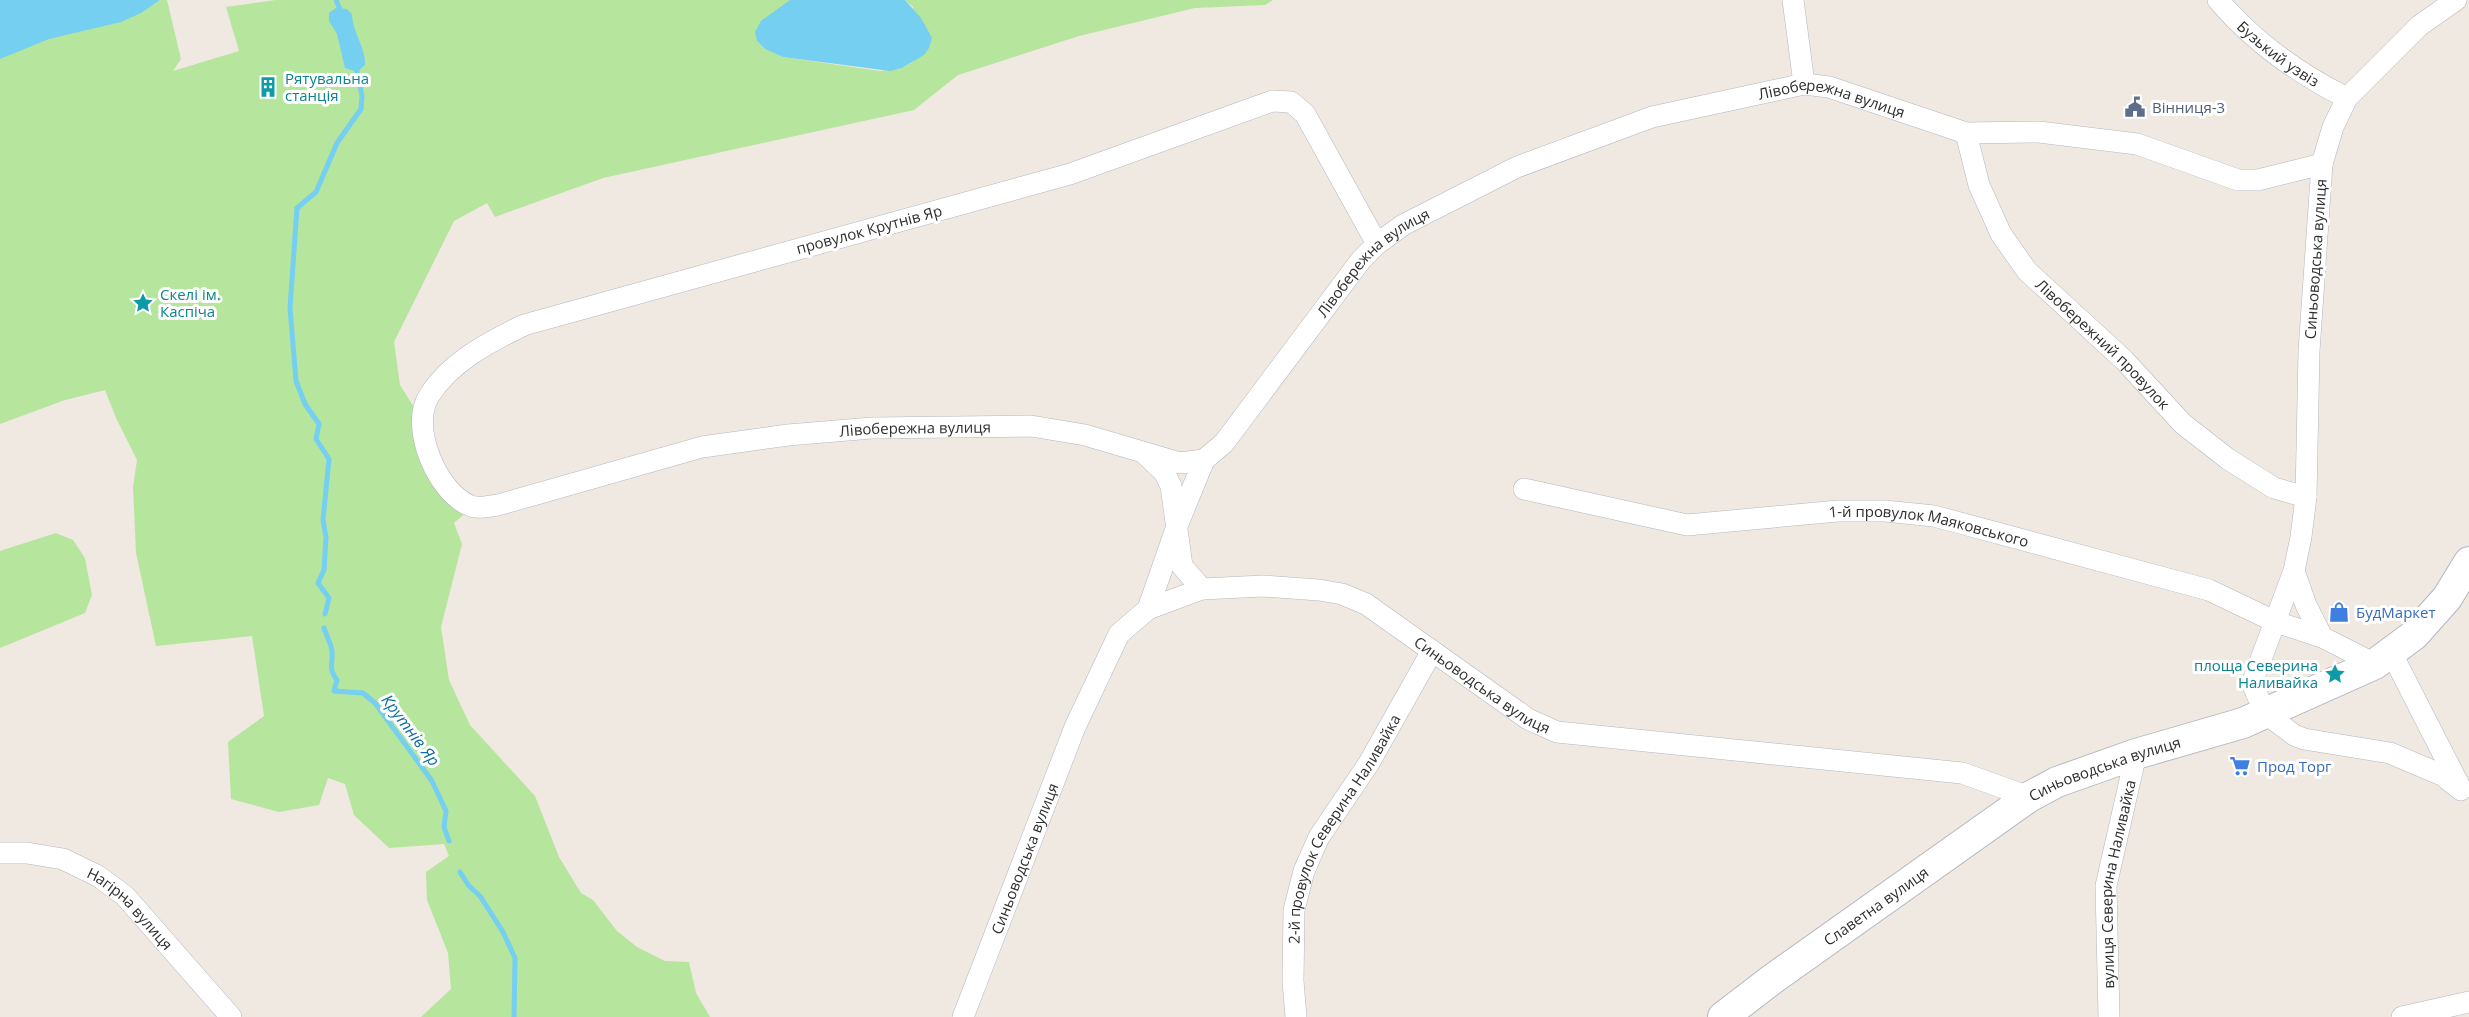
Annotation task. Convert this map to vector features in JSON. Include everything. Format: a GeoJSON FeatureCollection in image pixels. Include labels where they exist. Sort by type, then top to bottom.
{"type":"FeatureCollection","features":[{"type":"Feature","properties":{"kind":"main road","name":"Синьоводська вулиця"},"geometry":{"type":"LineString","coordinates":[[2029,797],[2058,782],[2136,754],[2239,724],[2383,658],[2414,635],[2447,598],[2469,562]]}},
{"type":"Feature","properties":{"kind":"main road","name":"Славетна вулиця"},"geometry":{"type":"LineString","coordinates":[[1724,1017],[1774,978],[2029,797]]}},
{"type":"Feature","properties":{"kind":"street"},"geometry":{"type":"LineString","coordinates":[[1793,0],[1804,84]]}},
{"type":"Feature","properties":{"kind":"street","name":"Бузький узвіз"},"geometry":{"type":"LineString","coordinates":[[2218,0],[2230,15],[2266,46],[2314,81],[2347,98]]}},
{"type":"Feature","properties":{"kind":"street","name":"Синьоводська вулиця"},"geometry":{"type":"LineString","coordinates":[[2265,713],[2252,683],[2294,571],[2306,497],[2309,351],[2322,164],[2333,127],[2347,98],[2419,26],[2456,0]]}},
{"type":"Feature","properties":{"kind":"street","name":"Лівобережна вулиця"},"geometry":{"type":"LineString","coordinates":[[472,507],[498,505],[702,447],[788,435],[872,428],[1031,426],[1085,435],[1146,455],[1180,463],[1204,460],[1224,443],[1361,260],[1377,243],[1403,225],[1517,167],[1652,117],[1804,84],[1829,87],[1966,134],[2039,132],[2137,144],[2238,180],[2258,180],[2322,164]]}},
{"type":"Feature","properties":{"kind":"street","name":"провулок Крутнів Яр"},"geometry":{"type":"LineString","coordinates":[[472,507],[451,495],[437,473],[426,446],[422,420],[427,398],[439,382],[462,361],[503,335],[545,317],[1070,174],[1272,101],[1292,102],[1305,114],[1377,243]]}},
{"type":"Feature","properties":{"kind":"street","name":"Лівобережний провулок"},"geometry":{"type":"LineString","coordinates":[[1966,134],[1978,185],[2001,234],[2027,271],[2124,360],[2182,424],[2228,459],[2274,488],[2306,497]]}},
{"type":"Feature","properties":{"kind":"street"},"geometry":{"type":"LineString","coordinates":[[1146,455],[1164,472],[1171,486],[1182,566],[1202,589]]}},
{"type":"Feature","properties":{"kind":"street"},"geometry":{"type":"LineString","coordinates":[[1148,609],[1177,526],[1204,460]]}},
{"type":"Feature","properties":{"kind":"street","name":"1-й провулок Маяковського"},"geometry":{"type":"LineString","coordinates":[[1524,489],[1687,525],[1838,511],[1884,511],[1934,516],[2210,590],[2276,622],[2322,637]]}},
{"type":"Feature","properties":{"kind":"street"},"geometry":{"type":"LineString","coordinates":[[2294,571],[2306,605],[2322,637],[2383,658],[2465,795]]}},
{"type":"Feature","properties":{"kind":"street","name":"Синьоводська вулиця"},"geometry":{"type":"LineString","coordinates":[[963,1017],[1075,727],[1119,634],[1148,609],[1202,589],[1263,586],[1342,594],[1366,604],[1528,719],[1557,732],[1962,773],[2029,797]]}},
{"type":"Feature","properties":{"kind":"street","name":"2-й провулок Северина Наливайка"},"geometry":{"type":"LineString","coordinates":[[1296,1017],[1293,981],[1294,910],[1304,871],[1319,837],[1369,763],[1432,651]]}},
{"type":"Feature","properties":{"kind":"street"},"geometry":{"type":"LineString","coordinates":[[2265,713],[2304,739],[2390,753],[2442,775],[2465,795]]}},
{"type":"Feature","properties":{"kind":"street","name":"вулиця Северина Наливайка"},"geometry":{"type":"LineString","coordinates":[[2109,1017],[2106,886],[2136,754]]}},
{"type":"Feature","properties":{"kind":"street","name":"Нагірна вулиця"},"geometry":{"type":"LineString","coordinates":[[0,853],[27,853],[63,859],[98,876],[125,896],[231,1017]]}},
{"type":"Feature","properties":{"kind":"street"},"geometry":{"type":"LineString","coordinates":[[2402,1017],[2469,1002]]}},
{"type":"Feature","properties":{"kind":"green space"},"geometry":{"type":"Polygon","coordinates":[[[160,0],[167,0],[181,59],[173,71],[239,51],[226,7],[276,0],[800,0],[757,41],[765,49],[783,57],[880,71],[902,68],[913,62],[913,7],[905,0],[1273,0],[1265,5],[1195,8],[1079,36],[958,75],[914,110],[603,178],[495,217],[487,203],[454,221],[394,342],[400,385],[422,420],[426,446],[472,507],[454,523],[462,544],[441,627],[449,680],[470,725],[535,796],[559,857],[581,893],[593,900],[617,931],[637,947],[665,961],[689,962],[696,993],[710,1017],[421,1017],[451,989],[448,953],[427,900],[426,872],[449,856],[444,844],[389,848],[354,815],[345,784],[328,778],[319,805],[279,812],[231,799],[228,742],[264,716],[252,636],[156,646],[136,553],[133,487],[137,460],[105,390],[65,400],[0,424],[0,59],[47,39],[118,21],[160,0]]]}},
{"type":"Feature","properties":{"kind":"green space"},"geometry":{"type":"Polygon","coordinates":[[[56,533],[73,540],[85,558],[92,595],[85,613],[0,648],[0,551],[56,533]]]}},
{"type":"Feature","properties":{"kind":"water"},"geometry":{"type":"Polygon","coordinates":[[[0,0],[160,0],[141,13],[121,22],[49,39],[0,59],[0,0]]]}},
{"type":"Feature","properties":{"kind":"water"},"geometry":{"type":"Polygon","coordinates":[[[790,0],[905,0],[921,18],[932,38],[929,48],[924,55],[902,68],[890,71],[783,57],[765,49],[757,41],[755,32],[761,21],[790,0]]]}},
{"type":"Feature","properties":{"kind":"water"},"geometry":{"type":"Polygon","coordinates":[[[336,8],[347,9],[352,14],[365,58],[365,65],[357,72],[345,68],[337,34],[329,21],[329,13],[336,8]]]}},
{"type":"Feature","properties":{"kind":"waterway"},"geometry":{"type":"LineString","coordinates":[[336,0],[342,14]]}},
{"type":"Feature","properties":{"kind":"waterway"},"geometry":{"type":"LineString","coordinates":[[325,614],[329,598],[318,583],[324,570],[326,537],[323,520],[329,459],[316,439],[319,424],[305,404],[296,381],[290,308],[297,208],[316,192],[337,143],[361,109],[362,96],[356,67]]}},
{"type":"Feature","properties":{"kind":"waterway","name":"Крутнів Яр"},"geometry":{"type":"LineString","coordinates":[[324,628],[332,649],[332,669],[337,680],[334,691],[363,693],[375,703],[432,781],[446,811],[444,827],[449,841]]}},
{"type":"Feature","properties":{"kind":"waterway"},"geometry":{"type":"LineString","coordinates":[[460,872],[469,886],[480,896],[503,932],[515,958],[514,1017]]}},
{"type":"Feature","properties":{"kind":"place","name":"Рятувальна станція"},"geometry":{"type":"Point","coordinates":[268,87]}},
{"type":"Feature","properties":{"kind":"place","name":"Вінниця-3"},"geometry":{"type":"Point","coordinates":[2135,107]}},
{"type":"Feature","properties":{"kind":"place","name":"Скелі ім. Каспіча"},"geometry":{"type":"Point","coordinates":[143,303]}},
{"type":"Feature","properties":{"kind":"place","name":"БудМаркет"},"geometry":{"type":"Point","coordinates":[2339,612]}},
{"type":"Feature","properties":{"kind":"place","name":"площа Северина Наливайка"},"geometry":{"type":"Point","coordinates":[2335,674]}},
{"type":"Feature","properties":{"kind":"place","name":"Прод Торг"},"geometry":{"type":"Point","coordinates":[2240,766]}}]}
